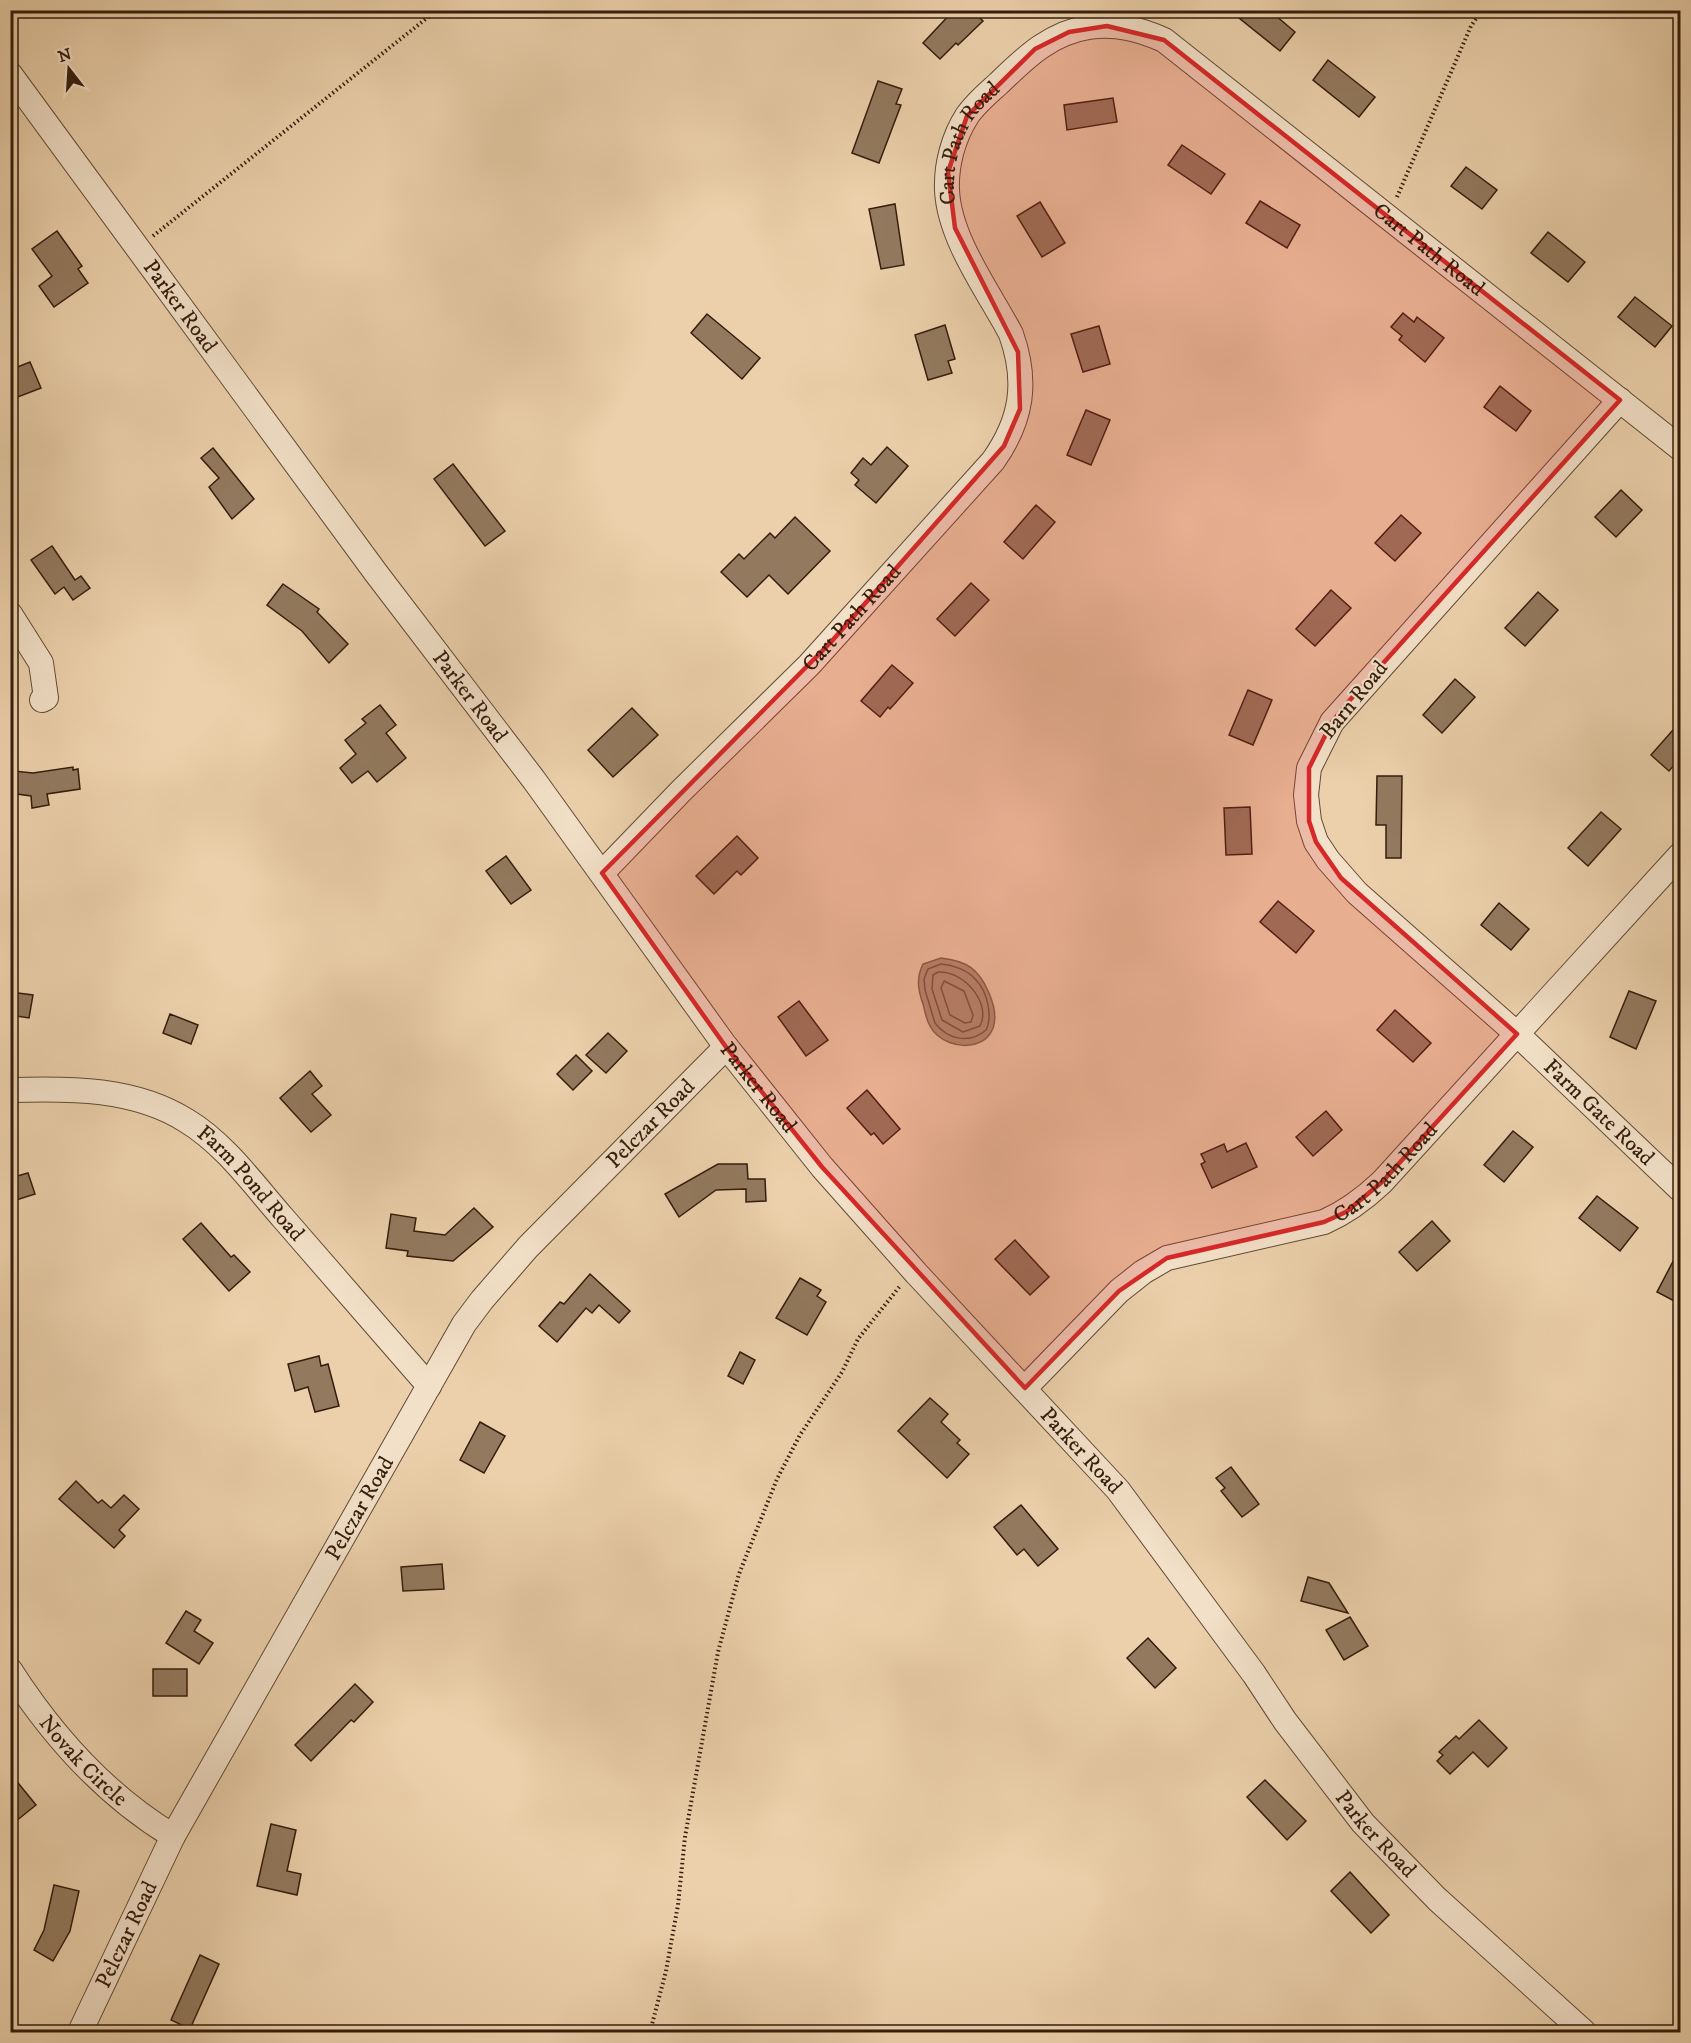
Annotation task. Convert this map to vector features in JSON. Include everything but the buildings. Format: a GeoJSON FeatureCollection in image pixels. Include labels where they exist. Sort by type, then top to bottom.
{"type":"FeatureCollection","features":[{"type":"Feature","properties":{"kind":"street","name":"Cart Path Road"},"geometry":{"type":"LineString","coordinates":[[602,873],[824,650],[1004,446],[1020,409],[1021,370],[1018,352],[1011,334],[955,228],[947,191],[948,171],[957,136],[967,116],[1035,49],[1070,32],[1107,26],[1126,27],[1164,40],[1680,448]]}},
{"type":"Feature","properties":{"kind":"street","name":"Parker Road"},"geometry":{"type":"LineString","coordinates":[[10,74],[376,573],[602,873],[726,1047],[822,1167],[915,1272],[1100,1468],[1145,1524],[1254,1674],[1284,1720],[1363,1823],[1437,1899],[1526,1977],[1584,2032]]}},
{"type":"Feature","properties":{"kind":"street","name":"Barn Road"},"geometry":{"type":"LineString","coordinates":[[1517,1034],[1341,878],[1316,842],[1309,821],[1306,795],[1309,768],[1327,730],[1350,700],[1620,400]]}},
{"type":"Feature","properties":{"kind":"street"},"geometry":{"type":"LineString","coordinates":[[10,614],[41,663],[46,698],[42,700]]}},
{"type":"Feature","properties":{"kind":"street","name":"Cart Path Road"},"geometry":{"type":"LineString","coordinates":[[1024,1388],[1119,1291],[1143,1272],[1167,1258],[1324,1222],[1346,1212],[1382,1182],[1680,855]]}},
{"type":"Feature","properties":{"kind":"street","name":"Farm Gate Road"},"geometry":{"type":"LineString","coordinates":[[1517,1034],[1680,1189]]}},
{"type":"Feature","properties":{"kind":"street","name":"Pelczar Road"},"geometry":{"type":"LineString","coordinates":[[80,2032],[173,1836],[464,1324],[528,1247],[726,1047]]}},
{"type":"Feature","properties":{"kind":"street","name":"Farm Pond Road"},"geometry":{"type":"LineString","coordinates":[[10,1090],[52,1089],[117,1094],[141,1101],[188,1121],[235,1164],[429,1386]]}},
{"type":"Feature","properties":{"kind":"street","name":"Novak Circle"},"geometry":{"type":"LineString","coordinates":[[10,1670],[61,1740],[91,1773],[141,1817],[173,1836]]}},
{"type":"Feature","properties":{"kind":"path"},"geometry":{"type":"LineString","coordinates":[[139,248],[437,10]]}},
{"type":"Feature","properties":{"kind":"path"},"geometry":{"type":"LineString","coordinates":[[1389,217],[1471,26],[1482,10]]}},
{"type":"Feature","properties":{"kind":"path"},"geometry":{"type":"LineString","coordinates":[[650,2032],[666,1971],[678,1905],[686,1837],[718,1652],[739,1574],[777,1479],[800,1435],[874,1316],[891,1294],[915,1272]]}},
{"type":"Feature","properties":{"kind":"highlighted area"},"geometry":{"type":"Polygon","coordinates":[[[1107,26],[1164,40],[1620,400],[1350,700],[1332,722],[1309,768],[1309,821],[1316,842],[1341,878],[1517,1034],[1382,1182],[1346,1212],[1324,1222],[1167,1258],[1119,1291],[1025,1388],[822,1167],[726,1047],[602,873],[831,642],[1004,446],[1020,409],[1018,352],[955,228],[948,172],[967,116],[1035,49],[1069,32],[1107,26]]]}},
{"type":"Feature","properties":{"kind":"water"},"geometry":{"type":"Polygon","coordinates":[[[941,958],[958,961],[971,968],[981,978],[989,993],[995,1013],[993,1028],[986,1038],[975,1044],[963,1045],[950,1042],[938,1036],[928,1021],[919,989],[919,974],[923,964],[941,958]]]}}]}
